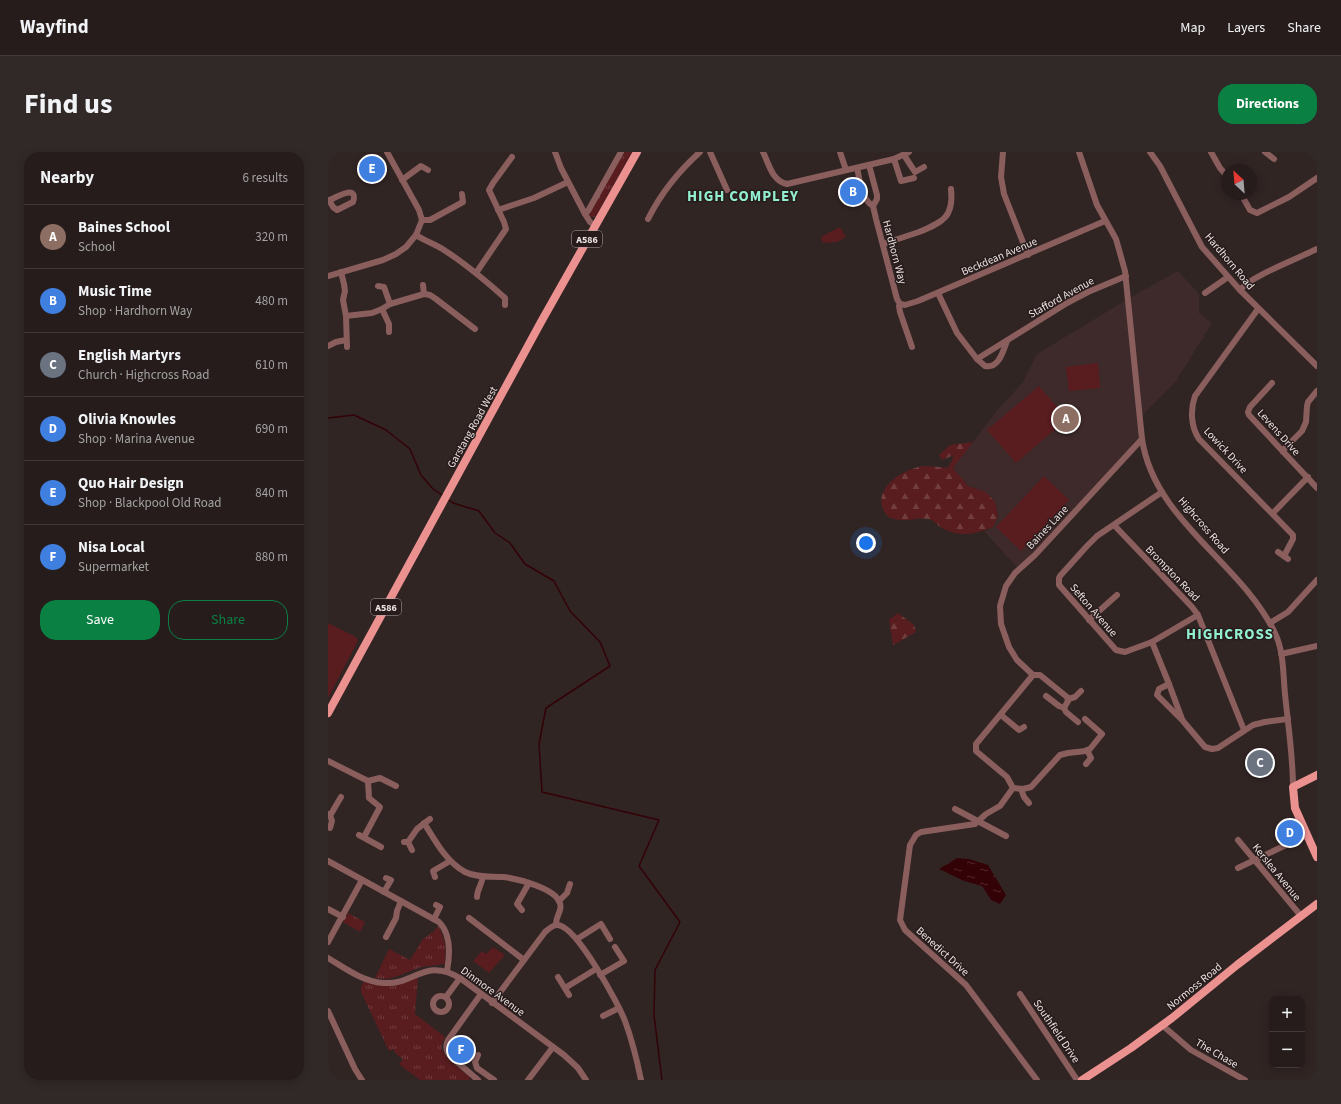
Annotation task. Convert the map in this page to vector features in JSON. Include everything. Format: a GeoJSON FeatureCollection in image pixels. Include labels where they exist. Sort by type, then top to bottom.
{"type":"FeatureCollection","features":[{"type":"Feature","properties":{"kind":"main road","name":"Garstang Road West"},"geometry":{"type":"LineString","coordinates":[[328,713],[595,225],[637,152]]}},
{"type":"Feature","properties":{"kind":"main road"},"geometry":{"type":"LineString","coordinates":[[1293,787],[1317,775]]}},
{"type":"Feature","properties":{"kind":"main road","name":"Highcross Road"},"geometry":{"type":"LineString","coordinates":[[1293,787],[1294,808],[1306,835],[1316,851]]}},
{"type":"Feature","properties":{"kind":"main road","name":"Normoss Road"},"geometry":{"type":"LineString","coordinates":[[1082,1080],[1131,1048],[1162,1025],[1243,960],[1317,904]]}},
{"type":"Feature","properties":{"kind":"street"},"geometry":{"type":"LineString","coordinates":[[328,276],[389,258],[406,247],[416,235],[422,220],[419,210],[387,152]]}},
{"type":"Feature","properties":{"kind":"street"},"geometry":{"type":"LineString","coordinates":[[555,152],[568,182],[585,214],[595,225]]}},
{"type":"Feature","properties":{"kind":"street"},"geometry":{"type":"LineString","coordinates":[[585,214],[621,152]]}},
{"type":"Feature","properties":{"kind":"street"},"geometry":{"type":"LineString","coordinates":[[648,219],[665,191],[687,164],[700,152]]}},
{"type":"Feature","properties":{"kind":"street"},"geometry":{"type":"LineString","coordinates":[[710,152],[727,190]]}},
{"type":"Feature","properties":{"kind":"street"},"geometry":{"type":"LineString","coordinates":[[763,152],[775,178],[787,184],[894,159],[907,154],[915,172],[924,167]]}},
{"type":"Feature","properties":{"kind":"street"},"geometry":{"type":"LineString","coordinates":[[840,152],[846,170]]}},
{"type":"Feature","properties":{"kind":"street"},"geometry":{"type":"LineString","coordinates":[[1003,152],[1001,177],[1004,194],[1028,255]]}},
{"type":"Feature","properties":{"kind":"street","name":"Highcross Road"},"geometry":{"type":"LineString","coordinates":[[1079,152],[1097,205],[1114,235],[1120,251],[1126,276],[1142,439],[1150,471],[1162,492],[1185,523],[1238,579],[1270,623],[1277,638],[1281,654],[1288,719],[1293,768],[1293,787]]}},
{"type":"Feature","properties":{"kind":"street","name":"Hardhorn Road"},"geometry":{"type":"LineString","coordinates":[[1150,152],[1160,166],[1199,243],[1258,309],[1317,366]]}},
{"type":"Feature","properties":{"kind":"street"},"geometry":{"type":"LineString","coordinates":[[1211,152],[1221,169]]}},
{"type":"Feature","properties":{"kind":"street"},"geometry":{"type":"LineString","coordinates":[[1265,152],[1274,159]]}},
{"type":"Feature","properties":{"kind":"street"},"geometry":{"type":"LineString","coordinates":[[476,273],[485,262],[506,229],[489,190],[512,157]]}},
{"type":"Feature","properties":{"kind":"street"},"geometry":{"type":"LineString","coordinates":[[894,159],[901,181],[914,178]]}},
{"type":"Feature","properties":{"kind":"street","name":"Hardhorn Way"},"geometry":{"type":"LineString","coordinates":[[869,165],[877,195],[877,199],[873,206]]}},
{"type":"Feature","properties":{"kind":"street"},"geometry":{"type":"LineString","coordinates":[[402,180],[421,166],[428,170]]}},
{"type":"Feature","properties":{"kind":"street","name":"Hardhorn Way"},"geometry":{"type":"LineString","coordinates":[[857,168],[864,196],[873,206],[897,299],[900,304],[900,312],[912,348]]}},
{"type":"Feature","properties":{"kind":"street"},"geometry":{"type":"LineString","coordinates":[[1244,200],[1250,210],[1256,213],[1289,197],[1317,178]]}},
{"type":"Feature","properties":{"kind":"street"},"geometry":{"type":"LineString","coordinates":[[498,210],[534,198],[568,182]]}},
{"type":"Feature","properties":{"kind":"street"},"geometry":{"type":"LineString","coordinates":[[883,244],[902,238],[944,220],[951,208],[951,189]]}},
{"type":"Feature","properties":{"kind":"street"},"geometry":{"type":"LineString","coordinates":[[422,220],[430,220],[463,202],[462,194]]}},
{"type":"Feature","properties":{"kind":"street","name":"Beckdean Avenue"},"geometry":{"type":"LineString","coordinates":[[900,304],[911,303],[938,293],[1105,221]]}},
{"type":"Feature","properties":{"kind":"street"},"geometry":{"type":"LineString","coordinates":[[416,235],[442,248],[507,295],[505,305]]}},
{"type":"Feature","properties":{"kind":"street"},"geometry":{"type":"LineString","coordinates":[[1240,290],[1246,284],[1317,249]]}},
{"type":"Feature","properties":{"kind":"street"},"geometry":{"type":"LineString","coordinates":[[328,346],[336,342],[347,344],[346,316],[343,300],[345,291],[341,272]]}},
{"type":"Feature","properties":{"kind":"street","name":"Stafford Avenue"},"geometry":{"type":"LineString","coordinates":[[977,360],[1076,297],[1126,276]]}},
{"type":"Feature","properties":{"kind":"street"},"geometry":{"type":"LineString","coordinates":[[1209,293],[1228,277]]}},
{"type":"Feature","properties":{"kind":"street"},"geometry":{"type":"LineString","coordinates":[[384,285],[390,304]]}},
{"type":"Feature","properties":{"kind":"street"},"geometry":{"type":"LineString","coordinates":[[423,285],[424,294]]}},
{"type":"Feature","properties":{"kind":"street"},"geometry":{"type":"LineString","coordinates":[[938,293],[957,333],[977,360],[984,366],[991,367],[995,365],[1008,340]]}},
{"type":"Feature","properties":{"kind":"street"},"geometry":{"type":"LineString","coordinates":[[346,316],[372,313],[390,304],[424,294],[430,295],[436,299],[447,311],[475,329]]}},
{"type":"Feature","properties":{"kind":"street"},"geometry":{"type":"LineString","coordinates":[[382,309],[389,324],[389,332]]}},
{"type":"Feature","properties":{"kind":"street","name":"Lowick Drive"},"geometry":{"type":"LineString","coordinates":[[1258,309],[1196,396],[1192,405],[1194,431],[1199,439],[1293,535],[1293,539],[1283,556]]}},
{"type":"Feature","properties":{"kind":"street"},"geometry":{"type":"LineString","coordinates":[[389,324],[396,326]]}},
{"type":"Feature","properties":{"kind":"street","name":"Levens Drive"},"geometry":{"type":"LineString","coordinates":[[1274,392],[1270,385],[1250,407],[1248,412],[1249,415],[1317,488]]}},
{"type":"Feature","properties":{"kind":"street"},"geometry":{"type":"LineString","coordinates":[[1283,452],[1284,449],[1302,432],[1306,422],[1308,402],[1317,391]]}},
{"type":"Feature","properties":{"kind":"street","name":"Baines Lane"},"geometry":{"type":"LineString","coordinates":[[1033,675],[1017,660],[1006,646],[1001,621],[1000,606],[1003,594],[1009,581],[1015,573],[1035,555],[1142,439]]}},
{"type":"Feature","properties":{"kind":"street"},"geometry":{"type":"LineString","coordinates":[[1273,513],[1308,477]]}},
{"type":"Feature","properties":{"kind":"street","name":"Sefton Avenue"},"geometry":{"type":"LineString","coordinates":[[1162,492],[1091,541],[1059,578],[1059,585],[1118,651],[1125,652],[1152,642],[1198,615]]}},
{"type":"Feature","properties":{"kind":"street","name":"Brompton Road"},"geometry":{"type":"LineString","coordinates":[[1114,525],[1198,615],[1244,730]]}},
{"type":"Feature","properties":{"kind":"street"},"geometry":{"type":"LineString","coordinates":[[1270,623],[1288,612],[1317,580]]}},
{"type":"Feature","properties":{"kind":"street"},"geometry":{"type":"LineString","coordinates":[[1089,620],[1117,595]]}},
{"type":"Feature","properties":{"kind":"street"},"geometry":{"type":"LineString","coordinates":[[1152,642],[1183,721]]}},
{"type":"Feature","properties":{"kind":"street"},"geometry":{"type":"LineString","coordinates":[[1281,654],[1317,646]]}},
{"type":"Feature","properties":{"kind":"street"},"geometry":{"type":"LineString","coordinates":[[1068,699],[1040,675],[1033,675],[976,744],[976,751],[1007,777],[1013,788],[1027,788],[1033,785],[1060,756],[1068,753],[1083,752],[1088,750],[1105,737],[1085,719]]}},
{"type":"Feature","properties":{"kind":"street"},"geometry":{"type":"LineString","coordinates":[[1169,684],[1159,689],[1157,695],[1183,721],[1205,747],[1212,749],[1218,748],[1244,730],[1261,722],[1288,719]]}},
{"type":"Feature","properties":{"kind":"street"},"geometry":{"type":"LineString","coordinates":[[1068,699],[1075,697],[1081,691]]}},
{"type":"Feature","properties":{"kind":"street"},"geometry":{"type":"LineString","coordinates":[[1046,696],[1064,708],[1066,712],[1078,722]]}},
{"type":"Feature","properties":{"kind":"street"},"geometry":{"type":"LineString","coordinates":[[1064,708],[1068,703],[1068,699]]}},
{"type":"Feature","properties":{"kind":"street"},"geometry":{"type":"LineString","coordinates":[[1001,715],[1020,731]]}},
{"type":"Feature","properties":{"kind":"street"},"geometry":{"type":"LineString","coordinates":[[1086,764],[1091,758],[1088,750]]}},
{"type":"Feature","properties":{"kind":"street"},"geometry":{"type":"LineString","coordinates":[[328,761],[368,781],[380,778],[396,786]]}},
{"type":"Feature","properties":{"kind":"street"},"geometry":{"type":"LineString","coordinates":[[368,781],[369,798],[380,807],[362,836],[382,847]]}},
{"type":"Feature","properties":{"kind":"street","name":"Benedict Drive"},"geometry":{"type":"LineString","coordinates":[[1013,788],[1000,806],[986,814],[972,825],[921,832],[912,840],[910,845],[900,920],[904,930],[966,985],[1037,1080]]}},
{"type":"Feature","properties":{"kind":"street"},"geometry":{"type":"LineString","coordinates":[[1021,789],[1024,797],[1029,803]]}},
{"type":"Feature","properties":{"kind":"street"},"geometry":{"type":"LineString","coordinates":[[330,828],[332,821],[329,814],[332,814],[341,797]]}},
{"type":"Feature","properties":{"kind":"street"},"geometry":{"type":"LineString","coordinates":[[955,809],[1006,836]]}},
{"type":"Feature","properties":{"kind":"street"},"geometry":{"type":"LineString","coordinates":[[412,850],[406,842],[417,829],[430,819]]}},
{"type":"Feature","properties":{"kind":"street"},"geometry":{"type":"LineString","coordinates":[[424,823],[450,861],[465,872],[484,876],[508,878],[530,883],[547,890],[559,901],[561,909],[556,920],[556,925]]}},
{"type":"Feature","properties":{"kind":"street"},"geometry":{"type":"LineString","coordinates":[[1238,868],[1306,835]]}},
{"type":"Feature","properties":{"kind":"street","name":"Kerslea Avenue"},"geometry":{"type":"LineString","coordinates":[[1238,840],[1301,916]]}},
{"type":"Feature","properties":{"kind":"street"},"geometry":{"type":"LineString","coordinates":[[328,861],[434,919],[444,927],[447,934],[449,950],[447,971]]}},
{"type":"Feature","properties":{"kind":"street"},"geometry":{"type":"LineString","coordinates":[[432,872],[450,861]]}},
{"type":"Feature","properties":{"kind":"street"},"geometry":{"type":"LineString","coordinates":[[477,897],[476,888],[482,884],[484,876]]}},
{"type":"Feature","properties":{"kind":"street"},"geometry":{"type":"LineString","coordinates":[[384,892],[391,880],[386,878]]}},
{"type":"Feature","properties":{"kind":"street"},"geometry":{"type":"LineString","coordinates":[[328,942],[362,880]]}},
{"type":"Feature","properties":{"kind":"street"},"geometry":{"type":"LineString","coordinates":[[522,910],[515,904],[530,883]]}},
{"type":"Feature","properties":{"kind":"street"},"geometry":{"type":"LineString","coordinates":[[559,901],[567,893],[570,884]]}},
{"type":"Feature","properties":{"kind":"street"},"geometry":{"type":"LineString","coordinates":[[385,934],[396,918],[401,902]]}},
{"type":"Feature","properties":{"kind":"street"},"geometry":{"type":"LineString","coordinates":[[434,919],[440,907],[436,905]]}},
{"type":"Feature","properties":{"kind":"street"},"geometry":{"type":"LineString","coordinates":[[328,909],[343,917]]}},
{"type":"Feature","properties":{"kind":"street"},"geometry":{"type":"LineString","coordinates":[[469,918],[474,926],[524,960]]}},
{"type":"Feature","properties":{"kind":"street"},"geometry":{"type":"LineString","coordinates":[[577,939],[601,924],[610,939]]}},
{"type":"Feature","properties":{"kind":"street"},"geometry":{"type":"LineString","coordinates":[[492,1003],[546,932],[551,927],[556,925],[564,927],[577,939],[619,1008],[635,1050],[641,1080]]}},
{"type":"Feature","properties":{"kind":"street"},"geometry":{"type":"LineString","coordinates":[[565,988],[624,961],[615,946]]}},
{"type":"Feature","properties":{"kind":"street","name":"Dinmore Avenue"},"geometry":{"type":"LineString","coordinates":[[328,958],[365,980],[375,982],[391,983],[432,970],[447,971],[460,978],[553,1047],[572,1062],[586,1080]]}},
{"type":"Feature","properties":{"kind":"street"},"geometry":{"type":"LineString","coordinates":[[558,977],[569,995]]}},
{"type":"Feature","properties":{"kind":"street"},"geometry":{"type":"LineString","coordinates":[[446,997],[460,978]]}},
{"type":"Feature","properties":{"kind":"street"},"geometry":{"type":"LineString","coordinates":[[476,1080],[447,1053],[446,1048],[448,1040],[481,994]]}},
{"type":"Feature","properties":{"kind":"street","name":"Southfield Drive"},"geometry":{"type":"LineString","coordinates":[[1020,994],[1077,1080]]}},
{"type":"Feature","properties":{"kind":"street"},"geometry":{"type":"LineString","coordinates":[[603,1016],[619,1008]]}},
{"type":"Feature","properties":{"kind":"street"},"geometry":{"type":"LineString","coordinates":[[328,1011],[355,1069],[362,1080]]}},
{"type":"Feature","properties":{"kind":"street","name":"The Chase"},"geometry":{"type":"LineString","coordinates":[[1162,1025],[1191,1050],[1245,1080]]}},
{"type":"Feature","properties":{"kind":"street"},"geometry":{"type":"LineString","coordinates":[[528,1080],[553,1047]]}},
{"type":"Feature","properties":{"kind":"street"},"geometry":{"type":"LineString","coordinates":[[478,1055],[475,1062],[477,1068],[494,1080],[498,1074]]}},
{"type":"Feature","properties":{"kind":"shaded area"},"geometry":{"type":"Polygon","coordinates":[[[1178,271],[1199,294],[1199,313],[1212,323],[1176,381],[1141,416],[1142,436],[1026,560],[1017,567],[984,531],[993,527],[998,516],[995,502],[986,492],[968,486],[953,468],[996,412],[1023,382],[1037,354],[1128,299],[1178,271]]]}},
{"type":"Feature","properties":{"kind":"green space"},"geometry":{"type":"Polygon","coordinates":[[[623,152],[632,152],[595,217],[589,216],[590,213],[623,152]]]}},
{"type":"Feature","properties":{"kind":"green space"},"geometry":{"type":"Polygon","coordinates":[[[840,227],[846,237],[837,242],[823,243],[821,237],[840,227]]]}},
{"type":"Feature","properties":{"kind":"green space"},"geometry":{"type":"Polygon","coordinates":[[[1098,363],[1100,388],[1069,391],[1066,367],[1098,363]]]}},
{"type":"Feature","properties":{"kind":"green space"},"geometry":{"type":"Polygon","coordinates":[[[1039,386],[1067,419],[1016,463],[987,430],[1039,386]]]}},
{"type":"Feature","properties":{"kind":"green space"},"geometry":{"type":"Polygon","coordinates":[[[973,442],[953,468],[968,486],[986,492],[995,502],[998,516],[993,527],[980,532],[961,534],[948,531],[929,519],[922,518],[901,520],[888,517],[882,507],[881,499],[884,491],[894,479],[918,467],[928,466],[947,468],[954,455],[942,460],[939,455],[950,445],[973,442]]]}},
{"type":"Feature","properties":{"kind":"green space"},"geometry":{"type":"Polygon","coordinates":[[[1044,476],[1069,500],[1021,551],[996,527],[1044,476]]]}},
{"type":"Feature","properties":{"kind":"green space"},"geometry":{"type":"Polygon","coordinates":[[[898,613],[914,625],[916,632],[893,645],[889,620],[898,613]]]}},
{"type":"Feature","properties":{"kind":"green space"},"geometry":{"type":"Polygon","coordinates":[[[328,623],[356,637],[358,641],[328,698],[328,623]]]}},
{"type":"Feature","properties":{"kind":"green space"},"geometry":{"type":"Polygon","coordinates":[[[348,913],[365,922],[360,932],[343,922],[348,913]]]}},
{"type":"Feature","properties":{"kind":"green space"},"geometry":{"type":"Polygon","coordinates":[[[438,926],[445,944],[445,964],[421,967],[387,979],[375,978],[389,949],[410,960],[423,939],[433,932],[438,926]]]}},
{"type":"Feature","properties":{"kind":"green space"},"geometry":{"type":"Polygon","coordinates":[[[493,947],[505,955],[489,973],[473,961],[482,951],[486,954],[493,947]]]}},
{"type":"Feature","properties":{"kind":"green space"},"geometry":{"type":"Polygon","coordinates":[[[418,976],[415,1014],[445,1037],[442,1046],[443,1053],[469,1076],[470,1080],[420,1080],[399,1064],[403,1059],[397,1055],[393,1049],[389,1051],[361,992],[361,987],[364,981],[371,984],[384,985],[398,983],[418,976]]]}},
{"type":"Feature","properties":{"kind":"water"},"geometry":{"type":"Polygon","coordinates":[[[957,858],[969,859],[988,865],[1006,895],[1000,904],[991,900],[982,886],[964,881],[939,869],[957,858]]]}},
{"type":"Feature","properties":{"kind":"waterway"},"geometry":{"type":"LineString","coordinates":[[328,418],[354,415],[386,430],[410,449],[421,475],[433,489],[442,495]]}},
{"type":"Feature","properties":{"kind":"waterway"},"geometry":{"type":"LineString","coordinates":[[447,499],[453,503],[479,511],[495,533],[510,543],[525,564],[554,581],[570,611],[600,642],[610,666],[546,708],[539,744],[542,792],[659,820],[639,866],[680,922],[655,970],[654,1015],[662,1080]]}},
{"type":"Feature","properties":{"kind":"place","name":"Quo Hair Design"},"geometry":{"type":"Point","coordinates":[372,169]}},
{"type":"Feature","properties":{"kind":"place","name":"Music Time"},"geometry":{"type":"Point","coordinates":[853,192]}},
{"type":"Feature","properties":{"kind":"place","name":"Baines School"},"geometry":{"type":"Point","coordinates":[1066,419]}},
{"type":"Feature","properties":{"kind":"place","name":"English Martyrs"},"geometry":{"type":"Point","coordinates":[1260,763]}},
{"type":"Feature","properties":{"kind":"place","name":"Olivia Knowles"},"geometry":{"type":"Point","coordinates":[1290,833]}},
{"type":"Feature","properties":{"kind":"place","name":"Nisa Local"},"geometry":{"type":"Point","coordinates":[461,1050]}},
{"type":"Feature","properties":{"kind":"district","name":"HIGH COMPLEY"},"geometry":{"type":"Point","coordinates":[743,196]}},
{"type":"Feature","properties":{"kind":"district","name":"HIGHCROSS"},"geometry":{"type":"Point","coordinates":[1230,634]}}]}
